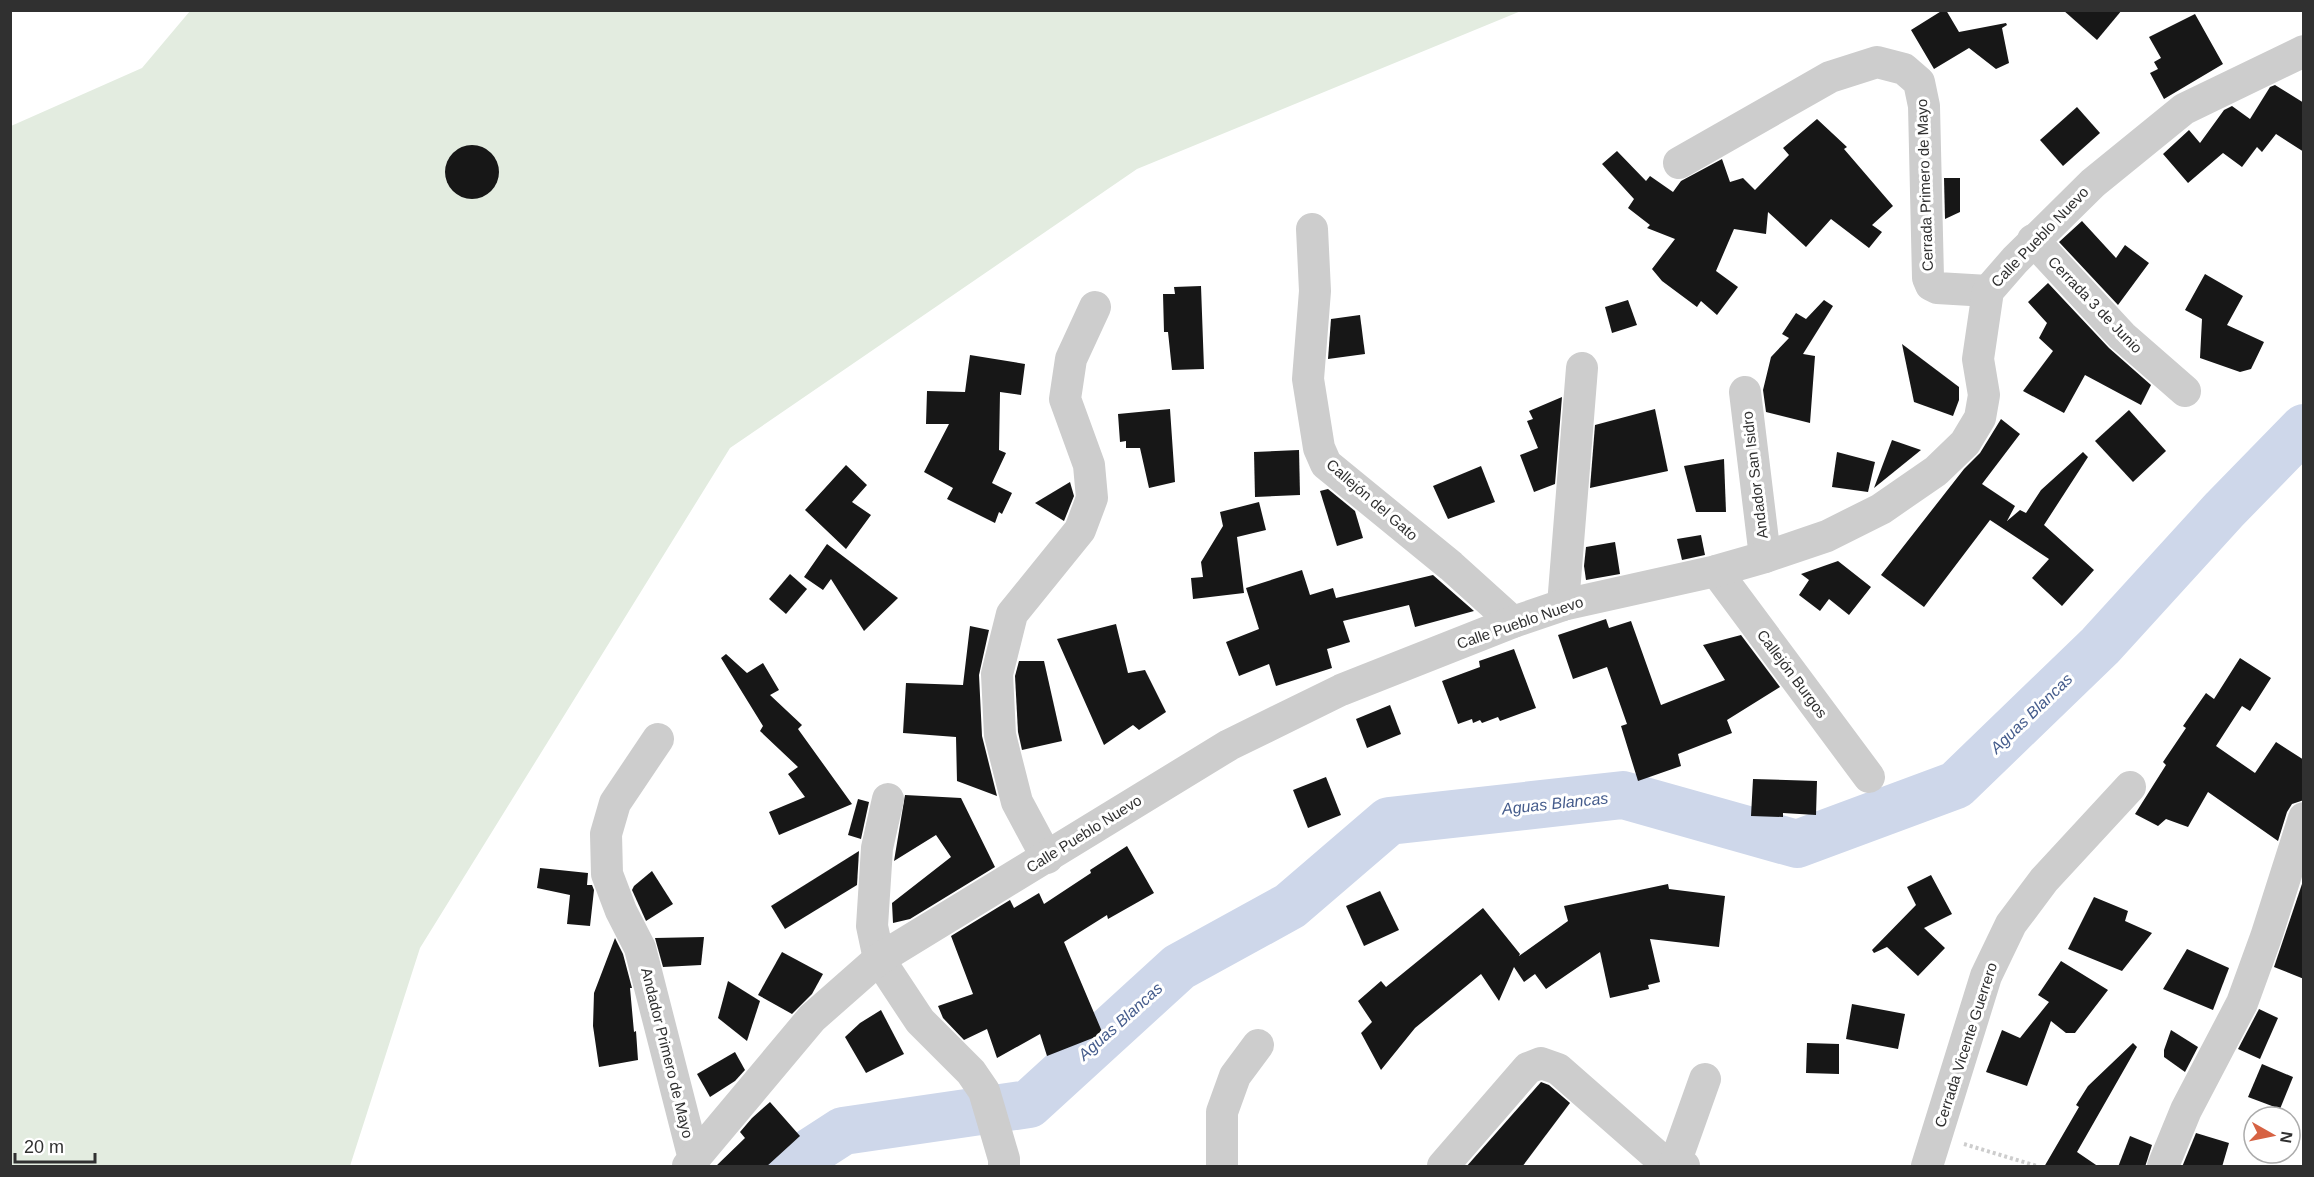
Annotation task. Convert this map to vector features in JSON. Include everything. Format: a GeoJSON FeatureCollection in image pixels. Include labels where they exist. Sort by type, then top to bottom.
{"type":"FeatureCollection","features":[{"type":"Feature","properties":{"kind":"street","name":"Calle Pueblo Nuevo"},"geometry":{"type":"LineString","coordinates":[[691,1163],[812,1018],[879,959],[1229,745],[1341,690],[1514,622],[1563,605],[1716,571],[1765,557],[1827,536],[1881,509],[1936,471],[1965,442],[1980,418],[1984,395],[1978,359],[1988,291],[2033,240],[2093,183],[2184,110],[2304,51]]}},
{"type":"Feature","properties":{"kind":"street","name":"Cerrada Primero de Mayo"},"geometry":{"type":"LineString","coordinates":[[1679,163],[1830,77],[1877,62],[1904,69],[1919,82],[1924,106],[1930,285],[1937,288],[1988,291]]}},
{"type":"Feature","properties":{"kind":"street","name":"Callejón del Gato"},"geometry":{"type":"LineString","coordinates":[[1312,229],[1315,291],[1308,379],[1319,448],[1326,464],[1451,566],[1514,622]]}},
{"type":"Feature","properties":{"kind":"street","name":"Cerrada 3 de Junio"},"geometry":{"type":"LineString","coordinates":[[2033,240],[2122,336],[2185,391]]}},
{"type":"Feature","properties":{"kind":"street"},"geometry":{"type":"LineString","coordinates":[[1047,858],[1017,802],[1000,735],[997,674],[1012,614],[1080,530],[1092,498],[1089,465],[1065,399],[1071,359],[1095,307]]}},
{"type":"Feature","properties":{"kind":"street"},"geometry":{"type":"LineString","coordinates":[[1563,605],[1582,368]]}},
{"type":"Feature","properties":{"kind":"street","name":"Andador San Isidro"},"geometry":{"type":"LineString","coordinates":[[1745,392],[1765,557]]}},
{"type":"Feature","properties":{"kind":"street","name":"Callejón Burgos"},"geometry":{"type":"LineString","coordinates":[[1716,571],[1869,777]]}},
{"type":"Feature","properties":{"kind":"street","name":"Andador Primero de Mayo"},"geometry":{"type":"LineString","coordinates":[[658,739],[615,803],[606,834],[607,874],[621,911],[640,948],[691,1163]]}},
{"type":"Feature","properties":{"kind":"street","name":"Cerrada Vicente Guerrero"},"geometry":{"type":"LineString","coordinates":[[1928,1167],[1986,976],[2011,924],[2044,880],[2130,787]]}},
{"type":"Feature","properties":{"kind":"street"},"geometry":{"type":"LineString","coordinates":[[888,799],[877,848],[872,926],[879,959],[920,1021],[971,1072],[984,1090],[1004,1163]]}},
{"type":"Feature","properties":{"kind":"street"},"geometry":{"type":"LineString","coordinates":[[2163,1167],[2186,1110],[2242,1003],[2304,818]]}},
{"type":"Feature","properties":{"kind":"street"},"geometry":{"type":"LineString","coordinates":[[1222,1167],[1222,1112],[1235,1076],[1258,1046]]}},
{"type":"Feature","properties":{"kind":"street"},"geometry":{"type":"LineString","coordinates":[[1443,1167],[1528,1068],[1541,1063],[1558,1069],[1656,1155],[1677,1166],[1705,1079]]}},
{"type":"Feature","properties":{"kind":"path"},"geometry":{"type":"LineString","coordinates":[[1936,1136],[2037,1167]]}},
{"type":"Feature","properties":{"kind":"shaded area"},"geometry":{"type":"Polygon","coordinates":[[[190,11],[1521,11],[1137,169],[730,448],[420,948],[350,1166],[11,1166],[11,126],[142,68],[190,11]]]}},
{"type":"Feature","properties":{"kind":"building"},"geometry":{"type":"Polygon","coordinates":[[[1946,10],[1959,32],[2006,23],[2007,25],[2002,28],[2009,63],[1996,69],[1969,48],[1934,69],[1911,30],[1946,10]]]}},
{"type":"Feature","properties":{"kind":"building"},"geometry":{"type":"Polygon","coordinates":[[[2063,10],[2122,10],[2097,40],[2063,10]]]}},
{"type":"Feature","properties":{"kind":"building"},"geometry":{"type":"Polygon","coordinates":[[[2195,14],[2223,64],[2164,99],[2150,73],[2158,69],[2154,62],[2161,58],[2149,37],[2195,14]]]}},
{"type":"Feature","properties":{"kind":"building"},"geometry":{"type":"Polygon","coordinates":[[[2275,85],[2304,103],[2304,152],[2276,134],[2262,152],[2257,147],[2242,167],[2223,153],[2188,183],[2163,154],[2189,130],[2200,143],[2224,110],[2232,106],[2250,119],[2270,87],[2275,85]]]}},
{"type":"Feature","properties":{"kind":"building"},"geometry":{"type":"Polygon","coordinates":[[[2077,107],[2100,133],[2063,166],[2040,140],[2077,107]]]}},
{"type":"Feature","properties":{"kind":"building"},"geometry":{"type":"Polygon","coordinates":[[[1817,119],[1847,147],[1844,149],[1893,206],[1872,225],[1882,232],[1869,248],[1831,219],[1806,247],[1768,212],[1766,234],[1734,229],[1716,271],[1738,287],[1717,315],[1701,301],[1697,307],[1662,281],[1652,269],[1675,239],[1647,228],[1650,225],[1628,208],[1634,199],[1602,164],[1617,151],[1646,181],[1650,176],[1673,192],[1681,181],[1722,159],[1730,182],[1743,178],[1755,190],[1789,155],[1783,148],[1817,119]]]}},
{"type":"Feature","properties":{"kind":"building"},"geometry":{"type":"Polygon","coordinates":[[[467,145],[477,145],[487,149],[495,157],[499,172],[495,187],[487,195],[477,199],[467,199],[457,195],[449,187],[445,177],[445,167],[449,157],[457,149],[467,145]]]}},
{"type":"Feature","properties":{"kind":"building"},"geometry":{"type":"Polygon","coordinates":[[[1944,178],[1960,178],[1960,212],[1945,219],[1944,178]]]}},
{"type":"Feature","properties":{"kind":"building"},"geometry":{"type":"Polygon","coordinates":[[[2082,221],[2116,258],[2125,245],[2149,263],[2118,305],[2059,242],[2082,221]]]}},
{"type":"Feature","properties":{"kind":"building"},"geometry":{"type":"Polygon","coordinates":[[[2205,274],[2243,296],[2227,325],[2264,342],[2251,369],[2240,372],[2200,358],[2202,319],[2185,310],[2205,274]]]}},
{"type":"Feature","properties":{"kind":"building"},"geometry":{"type":"Polygon","coordinates":[[[2048,283],[2109,348],[2151,385],[2141,405],[2085,375],[2064,413],[2023,391],[2053,351],[2039,338],[2047,323],[2028,302],[2048,283]]]}},
{"type":"Feature","properties":{"kind":"building"},"geometry":{"type":"Polygon","coordinates":[[[1201,286],[1204,369],[1172,370],[1168,332],[1164,332],[1163,294],[1175,294],[1174,287],[1201,286]]]}},
{"type":"Feature","properties":{"kind":"building"},"geometry":{"type":"Polygon","coordinates":[[[1628,300],[1637,325],[1612,333],[1605,307],[1628,300]]]}},
{"type":"Feature","properties":{"kind":"building"},"geometry":{"type":"Polygon","coordinates":[[[1824,300],[1833,306],[1803,354],[1815,356],[1810,423],[1766,412],[1763,390],[1771,357],[1789,338],[1782,334],[1796,313],[1806,319],[1824,300]]]}},
{"type":"Feature","properties":{"kind":"building"},"geometry":{"type":"Polygon","coordinates":[[[1360,315],[1365,354],[1328,359],[1331,319],[1360,315]]]}},
{"type":"Feature","properties":{"kind":"building"},"geometry":{"type":"Polygon","coordinates":[[[1902,344],[1959,387],[1959,400],[1953,416],[1914,402],[1902,344]]]}},
{"type":"Feature","properties":{"kind":"building"},"geometry":{"type":"Polygon","coordinates":[[[970,355],[1025,364],[1021,395],[1000,392],[999,450],[1006,453],[992,483],[1012,493],[1002,514],[999,512],[995,523],[947,499],[953,488],[924,472],[949,424],[926,424],[927,391],[965,392],[970,355]]]}},
{"type":"Feature","properties":{"kind":"building"},"geometry":{"type":"Polygon","coordinates":[[[1562,397],[1555,484],[1534,492],[1520,455],[1538,448],[1527,421],[1533,419],[1529,411],[1562,397]]]}},
{"type":"Feature","properties":{"kind":"building"},"geometry":{"type":"Polygon","coordinates":[[[1170,409],[1175,482],[1149,488],[1140,448],[1126,448],[1126,441],[1120,442],[1118,414],[1170,409]]]}},
{"type":"Feature","properties":{"kind":"building"},"geometry":{"type":"Polygon","coordinates":[[[1655,409],[1668,471],[1590,488],[1595,425],[1655,409]]]}},
{"type":"Feature","properties":{"kind":"building"},"geometry":{"type":"Polygon","coordinates":[[[2129,410],[2166,451],[2133,482],[2095,441],[2129,410]]]}},
{"type":"Feature","properties":{"kind":"building"},"geometry":{"type":"Polygon","coordinates":[[[2001,419],[2020,434],[1982,484],[2015,506],[2007,521],[2020,510],[2026,513],[2041,490],[2083,452],[2088,457],[2044,525],[2094,570],[2062,606],[2032,578],[2049,559],[1990,520],[1924,607],[1881,575],[1964,469],[1980,453],[2001,419]]]}},
{"type":"Feature","properties":{"kind":"building"},"geometry":{"type":"Polygon","coordinates":[[[1892,440],[1921,450],[1874,488],[1892,440]]]}},
{"type":"Feature","properties":{"kind":"building"},"geometry":{"type":"Polygon","coordinates":[[[1299,450],[1300,495],[1255,497],[1254,452],[1299,450]]]}},
{"type":"Feature","properties":{"kind":"building"},"geometry":{"type":"Polygon","coordinates":[[[1837,452],[1875,462],[1868,492],[1832,487],[1837,452]]]}},
{"type":"Feature","properties":{"kind":"building"},"geometry":{"type":"Polygon","coordinates":[[[1724,459],[1726,512],[1696,512],[1684,466],[1724,459]]]}},
{"type":"Feature","properties":{"kind":"building"},"geometry":{"type":"Polygon","coordinates":[[[846,465],[867,485],[852,502],[871,515],[846,549],[805,510],[846,465]]]}},
{"type":"Feature","properties":{"kind":"building"},"geometry":{"type":"Polygon","coordinates":[[[1481,466],[1495,502],[1448,519],[1433,486],[1481,466]]]}},
{"type":"Feature","properties":{"kind":"building"},"geometry":{"type":"Polygon","coordinates":[[[1070,482],[1074,496],[1064,521],[1035,503],[1070,482]]]}},
{"type":"Feature","properties":{"kind":"building"},"geometry":{"type":"Polygon","coordinates":[[[1328,489],[1355,511],[1363,538],[1337,546],[1320,491],[1328,489]]]}},
{"type":"Feature","properties":{"kind":"building"},"geometry":{"type":"Polygon","coordinates":[[[1259,502],[1266,530],[1237,537],[1244,593],[1193,599],[1191,578],[1203,577],[1201,562],[1223,526],[1220,512],[1259,502]]]}},
{"type":"Feature","properties":{"kind":"building"},"geometry":{"type":"Polygon","coordinates":[[[1701,535],[1705,555],[1682,560],[1677,539],[1701,535]]]}},
{"type":"Feature","properties":{"kind":"building"},"geometry":{"type":"Polygon","coordinates":[[[1615,542],[1620,574],[1586,580],[1584,566],[1586,547],[1615,542]]]}},
{"type":"Feature","properties":{"kind":"building"},"geometry":{"type":"Polygon","coordinates":[[[827,544],[898,598],[864,631],[831,579],[823,590],[804,577],[827,544]]]}},
{"type":"Feature","properties":{"kind":"building"},"geometry":{"type":"Polygon","coordinates":[[[1838,561],[1871,587],[1849,615],[1829,599],[1820,611],[1799,595],[1809,580],[1801,574],[1838,561]]]}},
{"type":"Feature","properties":{"kind":"building"},"geometry":{"type":"Polygon","coordinates":[[[1302,570],[1310,595],[1333,588],[1336,598],[1433,575],[1474,611],[1415,627],[1409,605],[1343,621],[1350,642],[1327,649],[1332,668],[1276,686],[1269,664],[1239,676],[1226,642],[1259,629],[1246,588],[1302,570]]]}},
{"type":"Feature","properties":{"kind":"building"},"geometry":{"type":"Polygon","coordinates":[[[790,574],[807,589],[786,614],[769,599],[790,574]]]}},
{"type":"Feature","properties":{"kind":"building"},"geometry":{"type":"Polygon","coordinates":[[[1606,619],[1609,628],[1631,621],[1661,705],[1725,680],[1703,645],[1741,635],[1780,687],[1727,720],[1732,733],[1678,754],[1681,766],[1638,781],[1621,726],[1627,724],[1607,667],[1573,679],[1558,635],[1606,619]]]}},
{"type":"Feature","properties":{"kind":"building"},"geometry":{"type":"Polygon","coordinates":[[[1116,624],[1128,673],[1145,670],[1166,712],[1139,730],[1133,725],[1104,745],[1057,639],[1116,624]]]}},
{"type":"Feature","properties":{"kind":"building"},"geometry":{"type":"Polygon","coordinates":[[[970,626],[989,630],[979,675],[982,736],[997,796],[957,781],[956,737],[903,733],[906,683],[963,685],[970,626]]]}},
{"type":"Feature","properties":{"kind":"building"},"geometry":{"type":"Polygon","coordinates":[[[1514,649],[1536,708],[1500,721],[1498,717],[1482,723],[1480,720],[1473,723],[1472,719],[1458,724],[1442,681],[1480,667],[1479,661],[1514,649]]]}},
{"type":"Feature","properties":{"kind":"building"},"geometry":{"type":"Polygon","coordinates":[[[726,654],[747,673],[763,663],[779,690],[770,695],[802,725],[798,729],[852,804],[779,835],[769,812],[805,797],[788,774],[798,767],[760,731],[763,726],[721,658],[726,654]]]}},
{"type":"Feature","properties":{"kind":"building"},"geometry":{"type":"Polygon","coordinates":[[[2240,658],[2271,678],[2250,711],[2242,706],[2216,746],[2255,773],[2276,742],[2304,760],[2304,800],[2292,804],[2287,812],[2278,841],[2208,792],[2188,827],[2166,819],[2158,826],[2135,814],[2166,765],[2163,762],[2186,728],[2183,726],[2206,693],[2214,699],[2240,658]]]}},
{"type":"Feature","properties":{"kind":"building"},"geometry":{"type":"Polygon","coordinates":[[[1019,661],[1044,661],[1062,741],[1022,750],[1018,732],[1015,676],[1019,661]]]}},
{"type":"Feature","properties":{"kind":"building"},"geometry":{"type":"Polygon","coordinates":[[[1390,705],[1401,734],[1367,748],[1356,719],[1390,705]]]}},
{"type":"Feature","properties":{"kind":"building"},"geometry":{"type":"Polygon","coordinates":[[[1326,777],[1341,815],[1308,828],[1293,790],[1326,777]]]}},
{"type":"Feature","properties":{"kind":"building"},"geometry":{"type":"Polygon","coordinates":[[[1753,779],[1817,781],[1816,815],[1783,813],[1783,817],[1751,816],[1753,779]]]}},
{"type":"Feature","properties":{"kind":"building"},"geometry":{"type":"Polygon","coordinates":[[[905,795],[961,798],[995,867],[910,919],[893,923],[892,903],[951,857],[936,835],[894,861],[905,795]]]}},
{"type":"Feature","properties":{"kind":"building"},"geometry":{"type":"Polygon","coordinates":[[[858,799],[869,802],[861,839],[848,835],[858,799]]]}},
{"type":"Feature","properties":{"kind":"building"},"geometry":{"type":"Polygon","coordinates":[[[1127,846],[1154,893],[1108,919],[1107,915],[1064,942],[1103,1034],[1047,1056],[1040,1034],[997,1058],[987,1029],[964,1040],[943,1018],[938,1006],[973,994],[951,936],[1010,900],[1014,908],[1039,893],[1044,904],[1127,846]]]}},
{"type":"Feature","properties":{"kind":"building"},"geometry":{"type":"Polygon","coordinates":[[[859,851],[857,885],[785,929],[771,906],[859,851]]]}},
{"type":"Feature","properties":{"kind":"building"},"geometry":{"type":"Polygon","coordinates":[[[540,868],[588,873],[587,885],[592,885],[594,890],[590,926],[567,924],[570,895],[537,888],[540,868]]]}},
{"type":"Feature","properties":{"kind":"building"},"geometry":{"type":"Polygon","coordinates":[[[652,871],[673,904],[646,921],[632,890],[652,871]]]}},
{"type":"Feature","properties":{"kind":"building"},"geometry":{"type":"Polygon","coordinates":[[[1931,875],[1952,914],[1924,928],[1945,948],[1918,976],[1887,947],[1874,953],[1872,950],[1916,905],[1907,887],[1931,875]]]}},
{"type":"Feature","properties":{"kind":"building"},"geometry":{"type":"Polygon","coordinates":[[[2304,881],[2304,979],[2274,967],[2304,881]]]}},
{"type":"Feature","properties":{"kind":"building"},"geometry":{"type":"Polygon","coordinates":[[[1668,884],[1669,889],[1725,896],[1719,947],[1650,939],[1660,982],[1648,985],[1649,989],[1610,998],[1600,952],[1546,989],[1535,974],[1524,982],[1514,967],[1499,1001],[1481,974],[1415,1028],[1381,1070],[1361,1033],[1372,1022],[1358,1001],[1381,981],[1386,987],[1483,908],[1520,954],[1519,956],[1568,921],[1564,906],[1668,884]]]}},
{"type":"Feature","properties":{"kind":"building"},"geometry":{"type":"Polygon","coordinates":[[[1380,891],[1399,930],[1364,946],[1346,906],[1380,891]]]}},
{"type":"Feature","properties":{"kind":"building"},"geometry":{"type":"Polygon","coordinates":[[[2094,897],[2128,911],[2125,921],[2152,933],[2122,971],[2068,949],[2094,897]]]}},
{"type":"Feature","properties":{"kind":"building"},"geometry":{"type":"Polygon","coordinates":[[[704,937],[701,965],[663,967],[655,938],[704,937]]]}},
{"type":"Feature","properties":{"kind":"building"},"geometry":{"type":"Polygon","coordinates":[[[615,938],[623,954],[632,988],[630,988],[638,1060],[599,1067],[593,1026],[594,993],[615,938]]]}},
{"type":"Feature","properties":{"kind":"building"},"geometry":{"type":"Polygon","coordinates":[[[2187,949],[2229,968],[2213,1010],[2163,989],[2187,949]]]}},
{"type":"Feature","properties":{"kind":"building"},"geometry":{"type":"Polygon","coordinates":[[[782,952],[823,974],[812,994],[792,1014],[758,995],[782,952]]]}},
{"type":"Feature","properties":{"kind":"building"},"geometry":{"type":"Polygon","coordinates":[[[2061,961],[2108,990],[2075,1033],[2066,1033],[2051,1021],[2027,1086],[1986,1072],[2002,1030],[2020,1038],[2049,1002],[2038,995],[2061,961]]]}},
{"type":"Feature","properties":{"kind":"building"},"geometry":{"type":"Polygon","coordinates":[[[728,981],[760,1001],[747,1041],[718,1018],[728,981]]]}},
{"type":"Feature","properties":{"kind":"building"},"geometry":{"type":"Polygon","coordinates":[[[1852,1004],[1905,1014],[1898,1049],[1846,1039],[1852,1004]]]}},
{"type":"Feature","properties":{"kind":"building"},"geometry":{"type":"Polygon","coordinates":[[[2259,1009],[2278,1018],[2260,1059],[2238,1049],[2259,1009]]]}},
{"type":"Feature","properties":{"kind":"building"},"geometry":{"type":"Polygon","coordinates":[[[881,1010],[904,1054],[866,1073],[845,1037],[860,1023],[881,1010]]]}},
{"type":"Feature","properties":{"kind":"building"},"geometry":{"type":"Polygon","coordinates":[[[2171,1030],[2198,1047],[2185,1072],[2164,1057],[2171,1030]]]}},
{"type":"Feature","properties":{"kind":"building"},"geometry":{"type":"Polygon","coordinates":[[[1807,1043],[1839,1044],[1839,1074],[1806,1073],[1807,1043]]]}},
{"type":"Feature","properties":{"kind":"building"},"geometry":{"type":"Polygon","coordinates":[[[2133,1043],[2137,1047],[2077,1152],[2099,1167],[2044,1167],[2079,1107],[2076,1105],[2088,1086],[2133,1043]]]}},
{"type":"Feature","properties":{"kind":"building"},"geometry":{"type":"Polygon","coordinates":[[[735,1052],[745,1070],[735,1081],[710,1097],[697,1074],[735,1052]]]}},
{"type":"Feature","properties":{"kind":"building"},"geometry":{"type":"Polygon","coordinates":[[[2262,1064],[2293,1077],[2282,1105],[2269,1105],[2248,1097],[2262,1064]]]}},
{"type":"Feature","properties":{"kind":"building"},"geometry":{"type":"Polygon","coordinates":[[[1541,1082],[1549,1085],[1570,1103],[1522,1167],[1466,1167],[1541,1082]]]}},
{"type":"Feature","properties":{"kind":"building"},"geometry":{"type":"Polygon","coordinates":[[[770,1102],[800,1136],[766,1167],[715,1167],[745,1138],[740,1132],[770,1102]]]}},
{"type":"Feature","properties":{"kind":"building"},"geometry":{"type":"Polygon","coordinates":[[[2196,1133],[2229,1143],[2222,1167],[2182,1167],[2196,1133]]]}},
{"type":"Feature","properties":{"kind":"building"},"geometry":{"type":"Polygon","coordinates":[[[2130,1136],[2152,1145],[2145,1167],[2118,1167],[2130,1136]]]}},
{"type":"Feature","properties":{"kind":"waterway","name":"Aguas Blancas"},"geometry":{"type":"LineString","coordinates":[[789,1166],[843,1131],[1029,1104],[1179,967],[1290,906],[1389,821],[1623,795],[1797,844],[1956,785],[2100,646],[2224,510],[2304,428]]}}]}
